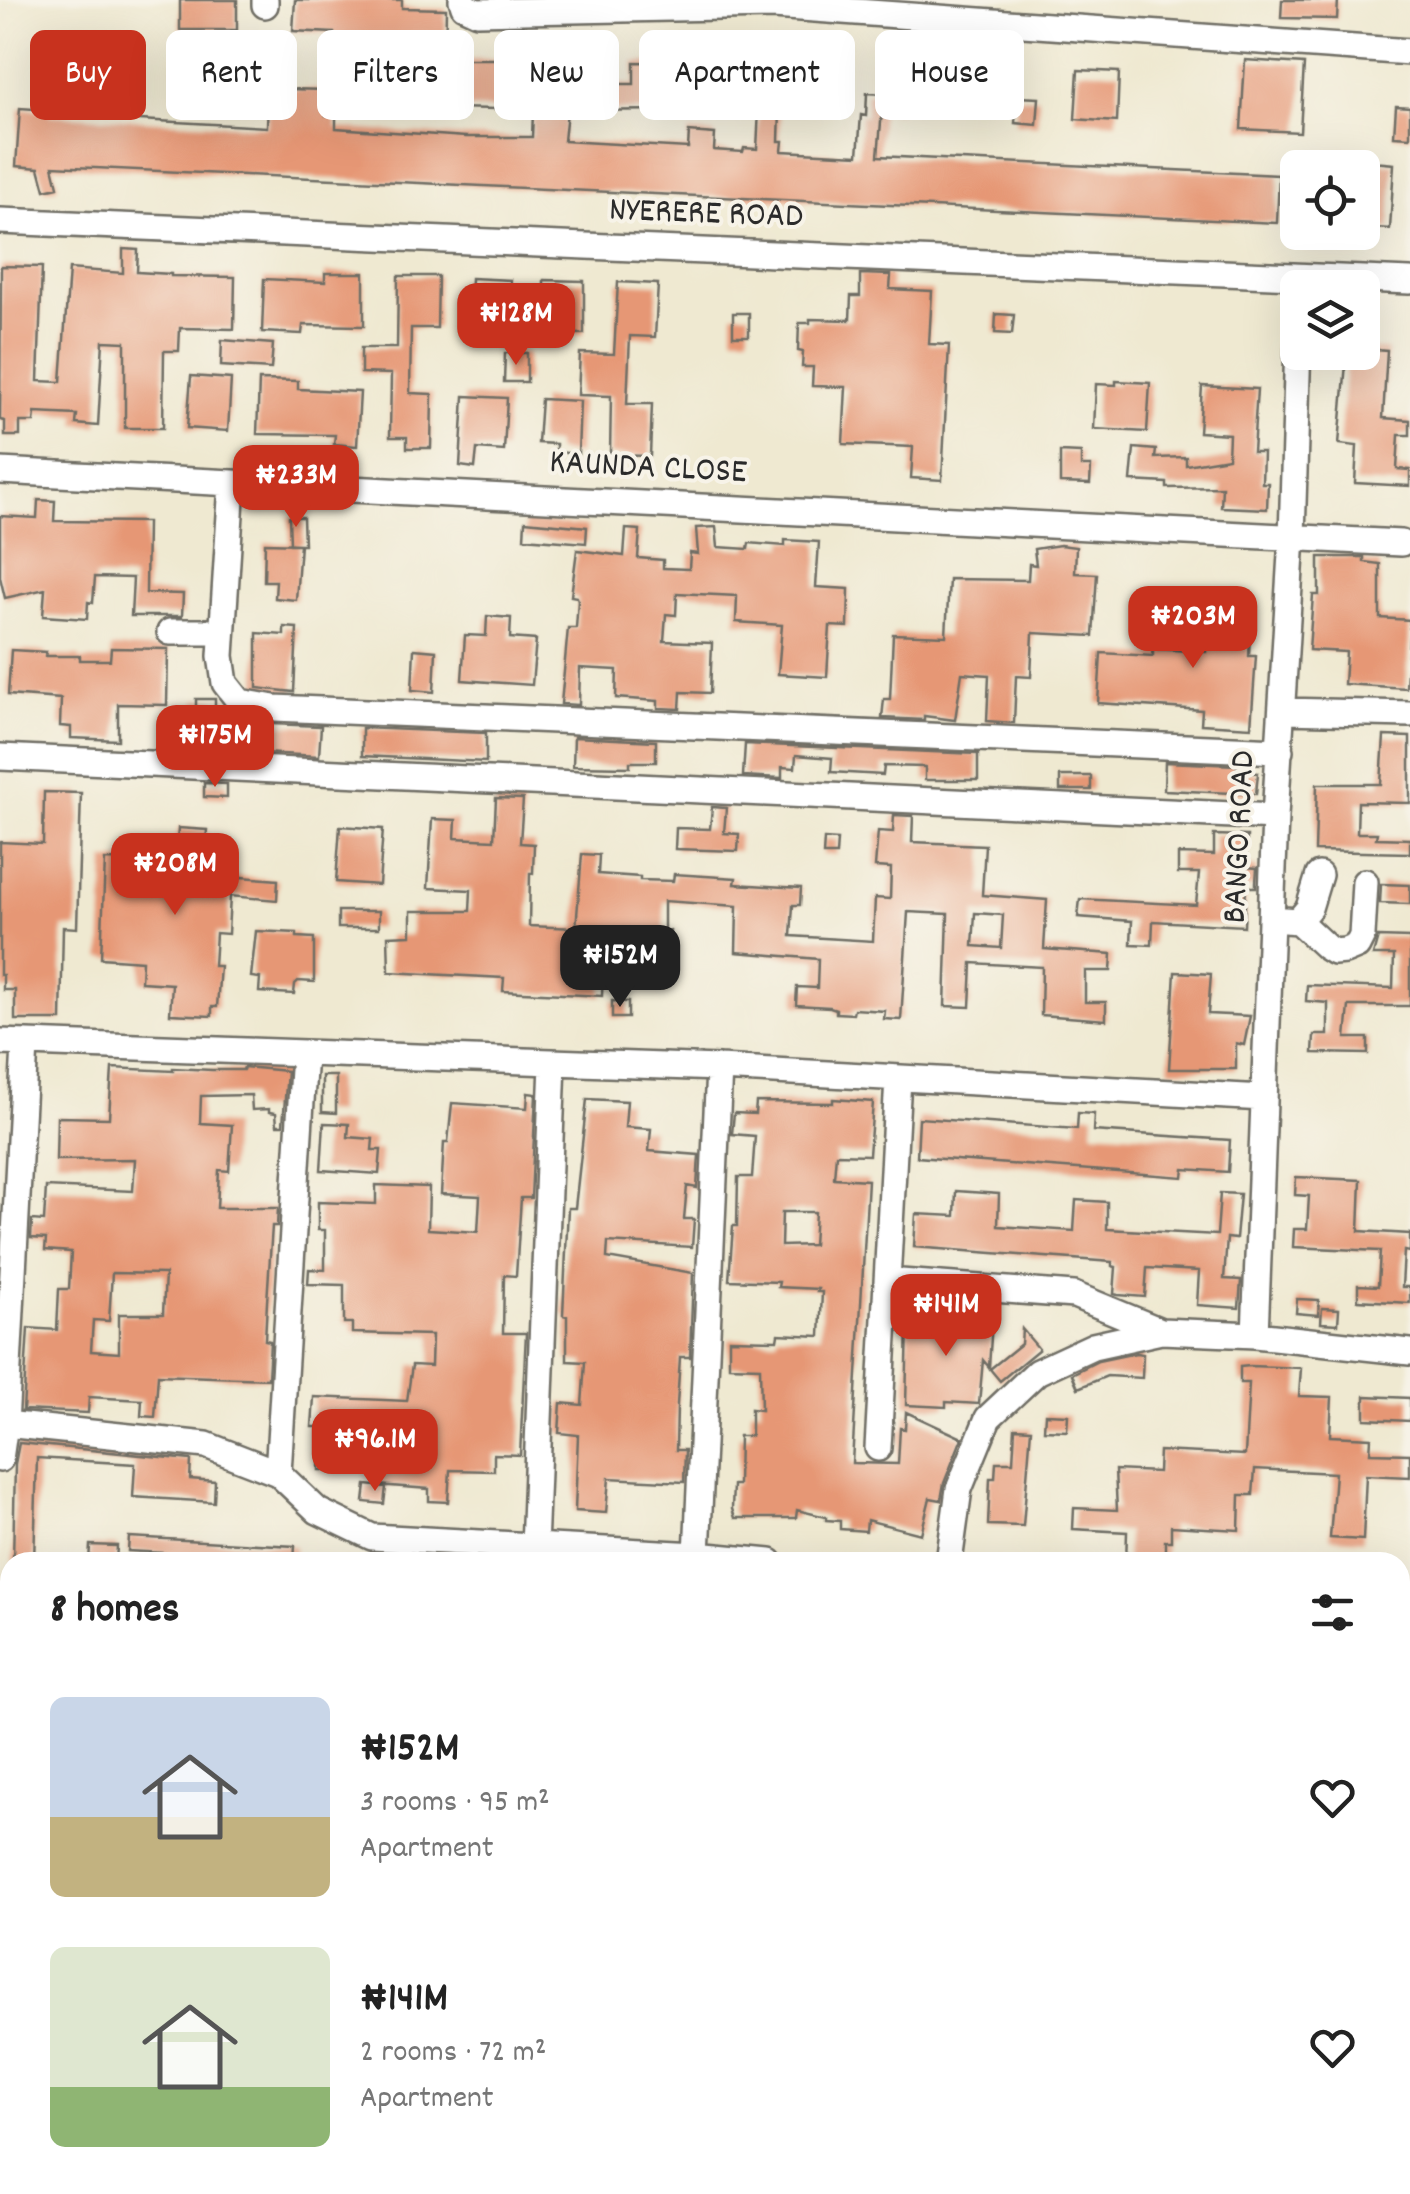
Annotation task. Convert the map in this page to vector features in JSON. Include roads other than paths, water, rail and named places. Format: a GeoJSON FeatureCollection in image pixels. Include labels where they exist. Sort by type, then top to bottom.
{"type":"FeatureCollection","features":[{"type":"Feature","properties":{"kind":"street"},"geometry":{"type":"LineString","coordinates":[[462,0],[464,6],[477,12],[772,3],[1410,52]]}},
{"type":"Feature","properties":{"kind":"street","name":"NYERERE ROAD"},"geometry":{"type":"LineString","coordinates":[[0,221],[1280,280]]}},
{"type":"Feature","properties":{"kind":"street","name":"NYERERE ROAD"},"geometry":{"type":"LineString","coordinates":[[1380,280],[1410,280]]}},
{"type":"Feature","properties":{"kind":"street","name":"BANGO ROAD"},"geometry":{"type":"LineString","coordinates":[[1256,1336],[1275,816],[1292,537],[1297,370]]}},
{"type":"Feature","properties":{"kind":"street","name":"KAUNDA CLOSE"},"geometry":{"type":"LineString","coordinates":[[0,472],[1401,543]]}},
{"type":"Feature","properties":{"kind":"street"},"geometry":{"type":"LineString","coordinates":[[232,483],[221,656],[225,683],[240,702],[274,708],[1280,751]]}},
{"type":"Feature","properties":{"kind":"street"},"geometry":{"type":"LineString","coordinates":[[170,632],[222,632]]}},
{"type":"Feature","properties":{"kind":"street"},"geometry":{"type":"LineString","coordinates":[[1282,712],[1410,714]]}},
{"type":"Feature","properties":{"kind":"street"},"geometry":{"type":"LineString","coordinates":[[0,757],[1275,816]]}},
{"type":"Feature","properties":{"kind":"street"},"geometry":{"type":"LineString","coordinates":[[1298,921],[1308,908],[1319,875]]}},
{"type":"Feature","properties":{"kind":"street"},"geometry":{"type":"LineString","coordinates":[[1271,919],[1298,921],[1334,952],[1357,946],[1362,936],[1364,882]]}},
{"type":"Feature","properties":{"kind":"street"},"geometry":{"type":"LineString","coordinates":[[0,1459],[5,1424],[12,1044],[719,1068],[1264,1098]]}},
{"type":"Feature","properties":{"kind":"street"},"geometry":{"type":"LineString","coordinates":[[278,1473],[304,1053]]}},
{"type":"Feature","properties":{"kind":"street"},"geometry":{"type":"LineString","coordinates":[[534,1548],[553,1063]]}},
{"type":"Feature","properties":{"kind":"street"},"geometry":{"type":"LineString","coordinates":[[697,1552],[719,1068]]}},
{"type":"Feature","properties":{"kind":"street"},"geometry":{"type":"LineString","coordinates":[[878,1448],[898,1078]]}},
{"type":"Feature","properties":{"kind":"street"},"geometry":{"type":"LineString","coordinates":[[888,1281],[1074,1295],[1161,1331]]}},
{"type":"Feature","properties":{"kind":"street"},"geometry":{"type":"LineString","coordinates":[[951,1552],[959,1489],[988,1418],[1037,1372],[1093,1346],[1161,1331],[1256,1336],[1410,1352]]}},
{"type":"Feature","properties":{"kind":"street"},"geometry":{"type":"LineString","coordinates":[[5,1424],[206,1445],[278,1473],[318,1511],[372,1537],[627,1552]]}}]}
